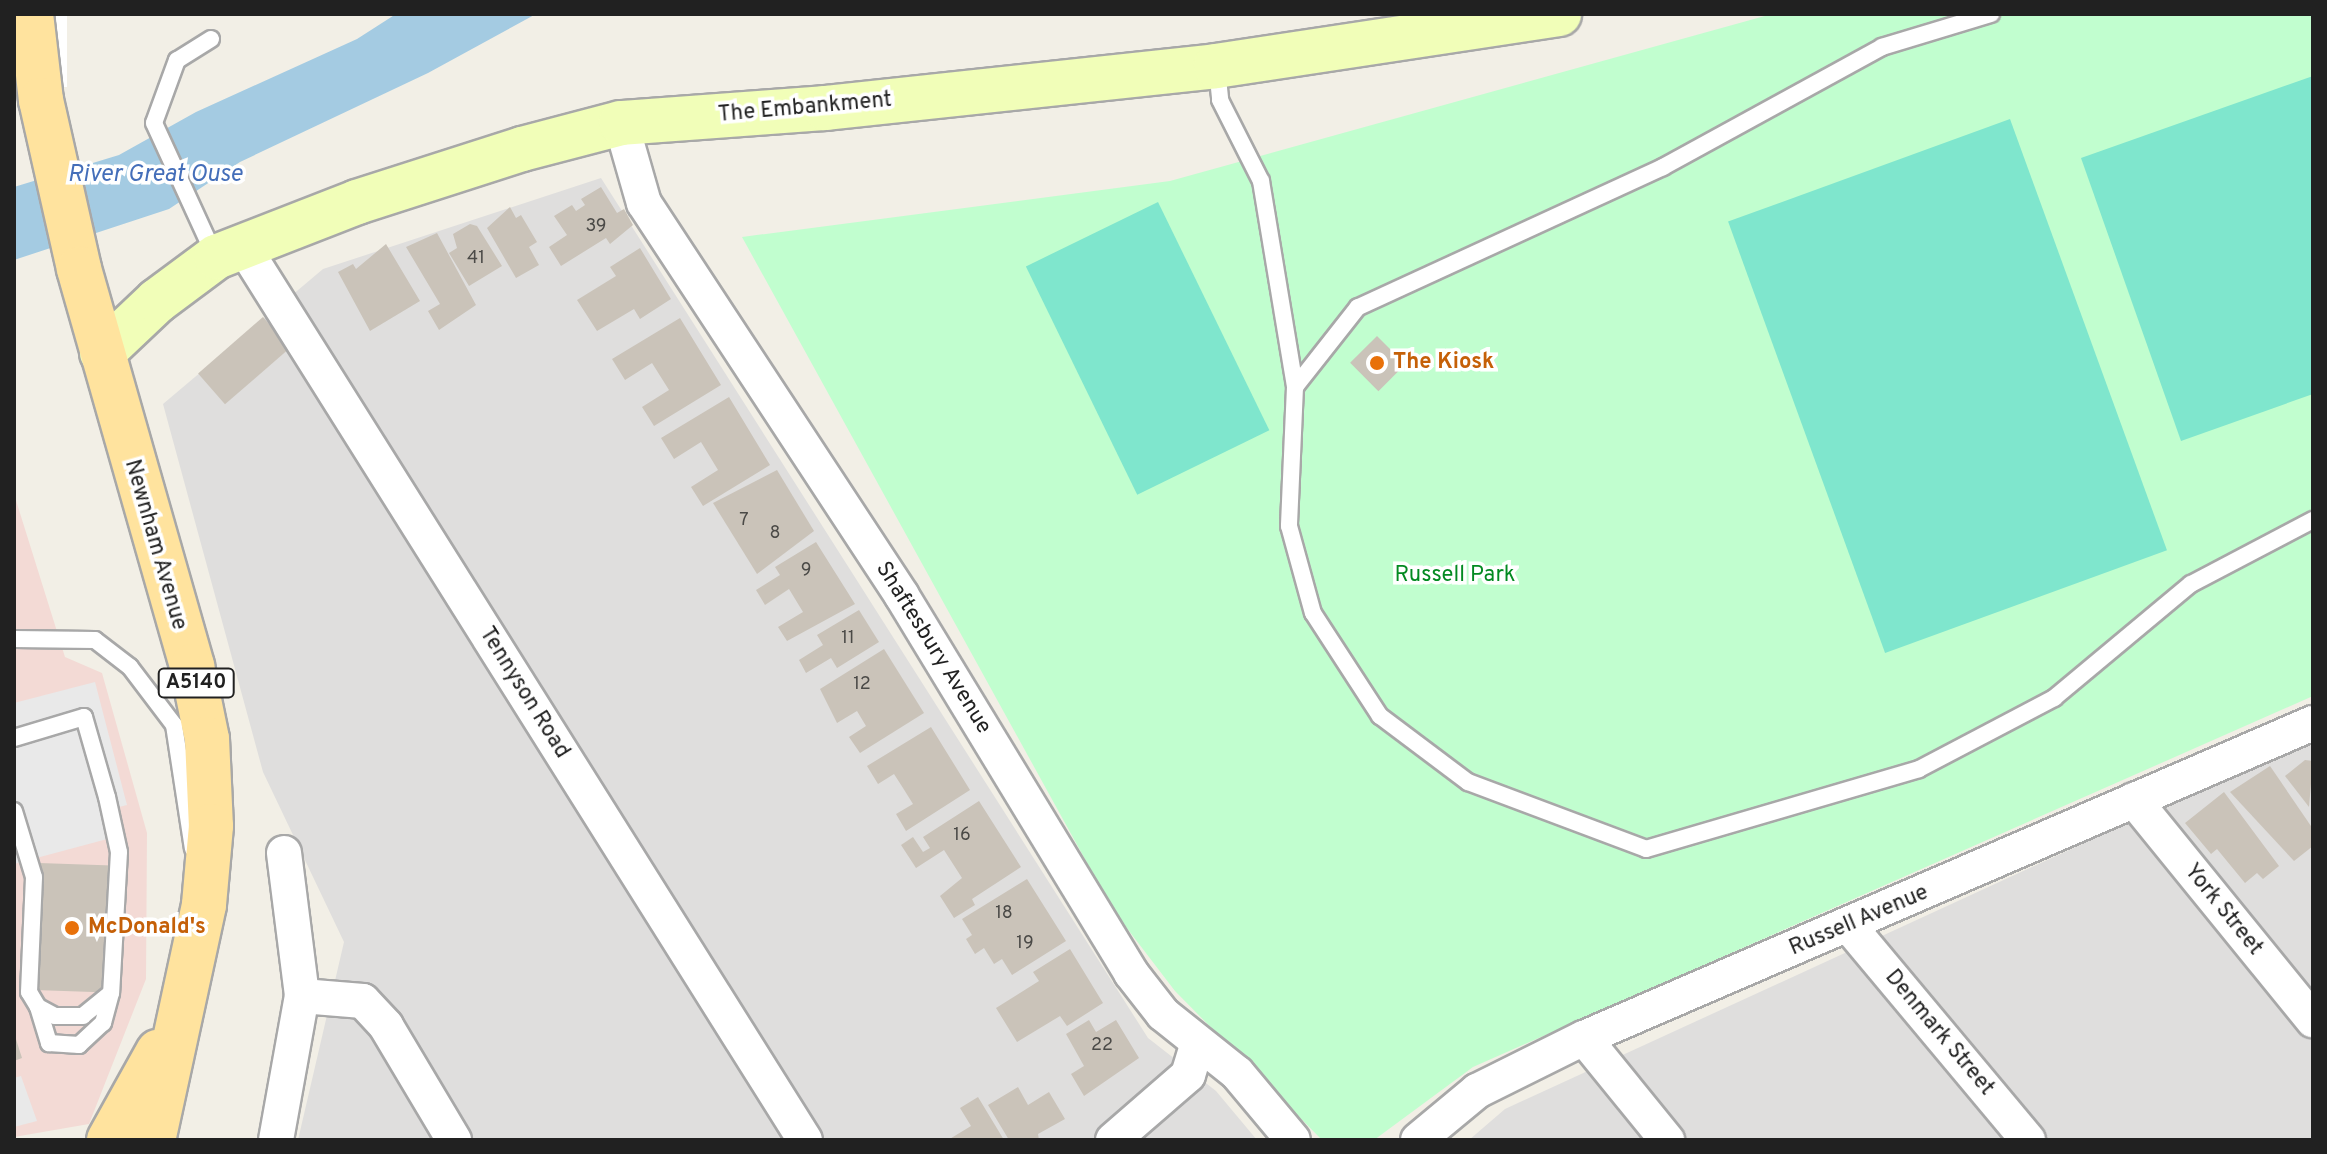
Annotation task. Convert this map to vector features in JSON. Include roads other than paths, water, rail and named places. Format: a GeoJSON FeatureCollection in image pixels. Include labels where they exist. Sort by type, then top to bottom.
{"type":"FeatureCollection","features":[{"type":"Feature","properties":{"kind":"main road","name":"A5140"},"geometry":{"type":"LineString","coordinates":[[31,14],[53,154],[102,353]]}},
{"type":"Feature","properties":{"kind":"main road","name":"Newnham Avenue"},"geometry":{"type":"LineString","coordinates":[[102,353],[201,705],[211,826],[204,905],[175,1022],[153,1140]]}},
{"type":"Feature","properties":{"kind":"main road","name":"Newnham Avenue"},"geometry":{"type":"LineString","coordinates":[[109,1140],[175,1022]]}},
{"type":"Feature","properties":{"kind":"street","name":"The Embankment"},"geometry":{"type":"LineString","coordinates":[[102,353],[157,301],[230,252],[357,202],[621,123],[825,108],[1216,66],[1559,14]]}},
{"type":"Feature","properties":{"kind":"street","name":"Shaftesbury Avenue"},"geometry":{"type":"LineString","coordinates":[[621,123],[644,203],[902,596],[1131,973],[1163,1014],[1197,1045],[1237,1073],[1293,1140]]}},
{"type":"Feature","properties":{"kind":"street","name":"Tennyson Road"},"geometry":{"type":"LineString","coordinates":[[230,252],[805,1140]]}},
{"type":"Feature","properties":{"kind":"street","name":"Russell Avenue"},"geometry":{"type":"LineString","coordinates":[[1418,1140],[1477,1091],[1584,1038],[2313,723]]}},
{"type":"Feature","properties":{"kind":"street","name":"York Street"},"geometry":{"type":"LineString","coordinates":[[2134,800],[2313,1020]]}},
{"type":"Feature","properties":{"kind":"street"},"geometry":{"type":"LineString","coordinates":[[276,1140],[302,996],[284,853]]}},
{"type":"Feature","properties":{"kind":"street","name":"Denmark Street"},"geometry":{"type":"LineString","coordinates":[[1849,926],[2028,1140]]}},
{"type":"Feature","properties":{"kind":"street"},"geometry":{"type":"LineString","coordinates":[[302,996],[363,1001],[386,1026],[454,1140]]}},
{"type":"Feature","properties":{"kind":"street"},"geometry":{"type":"LineString","coordinates":[[1584,1038],[1667,1140]]}},
{"type":"Feature","properties":{"kind":"street"},"geometry":{"type":"LineString","coordinates":[[1113,1140],[1188,1075],[1197,1045]]}},
{"type":"Feature","properties":{"kind":"lane"},"geometry":{"type":"LineString","coordinates":[[1295,387],[1358,307],[1663,167],[1882,47],[1991,14]]}},
{"type":"Feature","properties":{"kind":"lane"},"geometry":{"type":"LineString","coordinates":[[211,39],[177,60],[154,123],[185,199],[230,252]]}},
{"type":"Feature","properties":{"kind":"lane"},"geometry":{"type":"LineString","coordinates":[[1216,66],[1220,100],[1261,181],[1295,387],[1289,526],[1313,613],[1380,716],[1468,782],[1646,849],[1919,769],[2054,698],[2191,584],[2313,520]]}},
{"type":"Feature","properties":{"kind":"lane"},"geometry":{"type":"LineString","coordinates":[[14,654],[22,638],[95,640],[130,667],[174,725],[204,905]]}},
{"type":"Feature","properties":{"kind":"lane"},"geometry":{"type":"LineString","coordinates":[[14,738],[84,717],[119,852],[111,993],[103,1023],[79,1045],[49,1043],[38,1007],[29,992],[34,877],[14,811]]}},
{"type":"Feature","properties":{"kind":"lane"},"geometry":{"type":"LineString","coordinates":[[38,1007],[55,1016],[83,1016],[111,993]]}},
{"type":"Feature","properties":{"kind":"water","name":"River Great Ouse"},"geometry":{"type":"Polygon","coordinates":[[[396,14],[536,14],[428,73],[240,162],[169,209],[14,260],[14,187],[119,155],[196,112],[357,39],[396,14]]]}},
{"type":"Feature","properties":{"kind":"place","name":"The Kiosk"},"geometry":{"type":"Point","coordinates":[1377,363]}},
{"type":"Feature","properties":{"kind":"place","name":"McDonald's"},"geometry":{"type":"Point","coordinates":[72,928]}},
{"type":"Feature","properties":{"kind":"park label","name":"Russell Park"},"geometry":{"type":"Point","coordinates":[1455,576]}}]}
